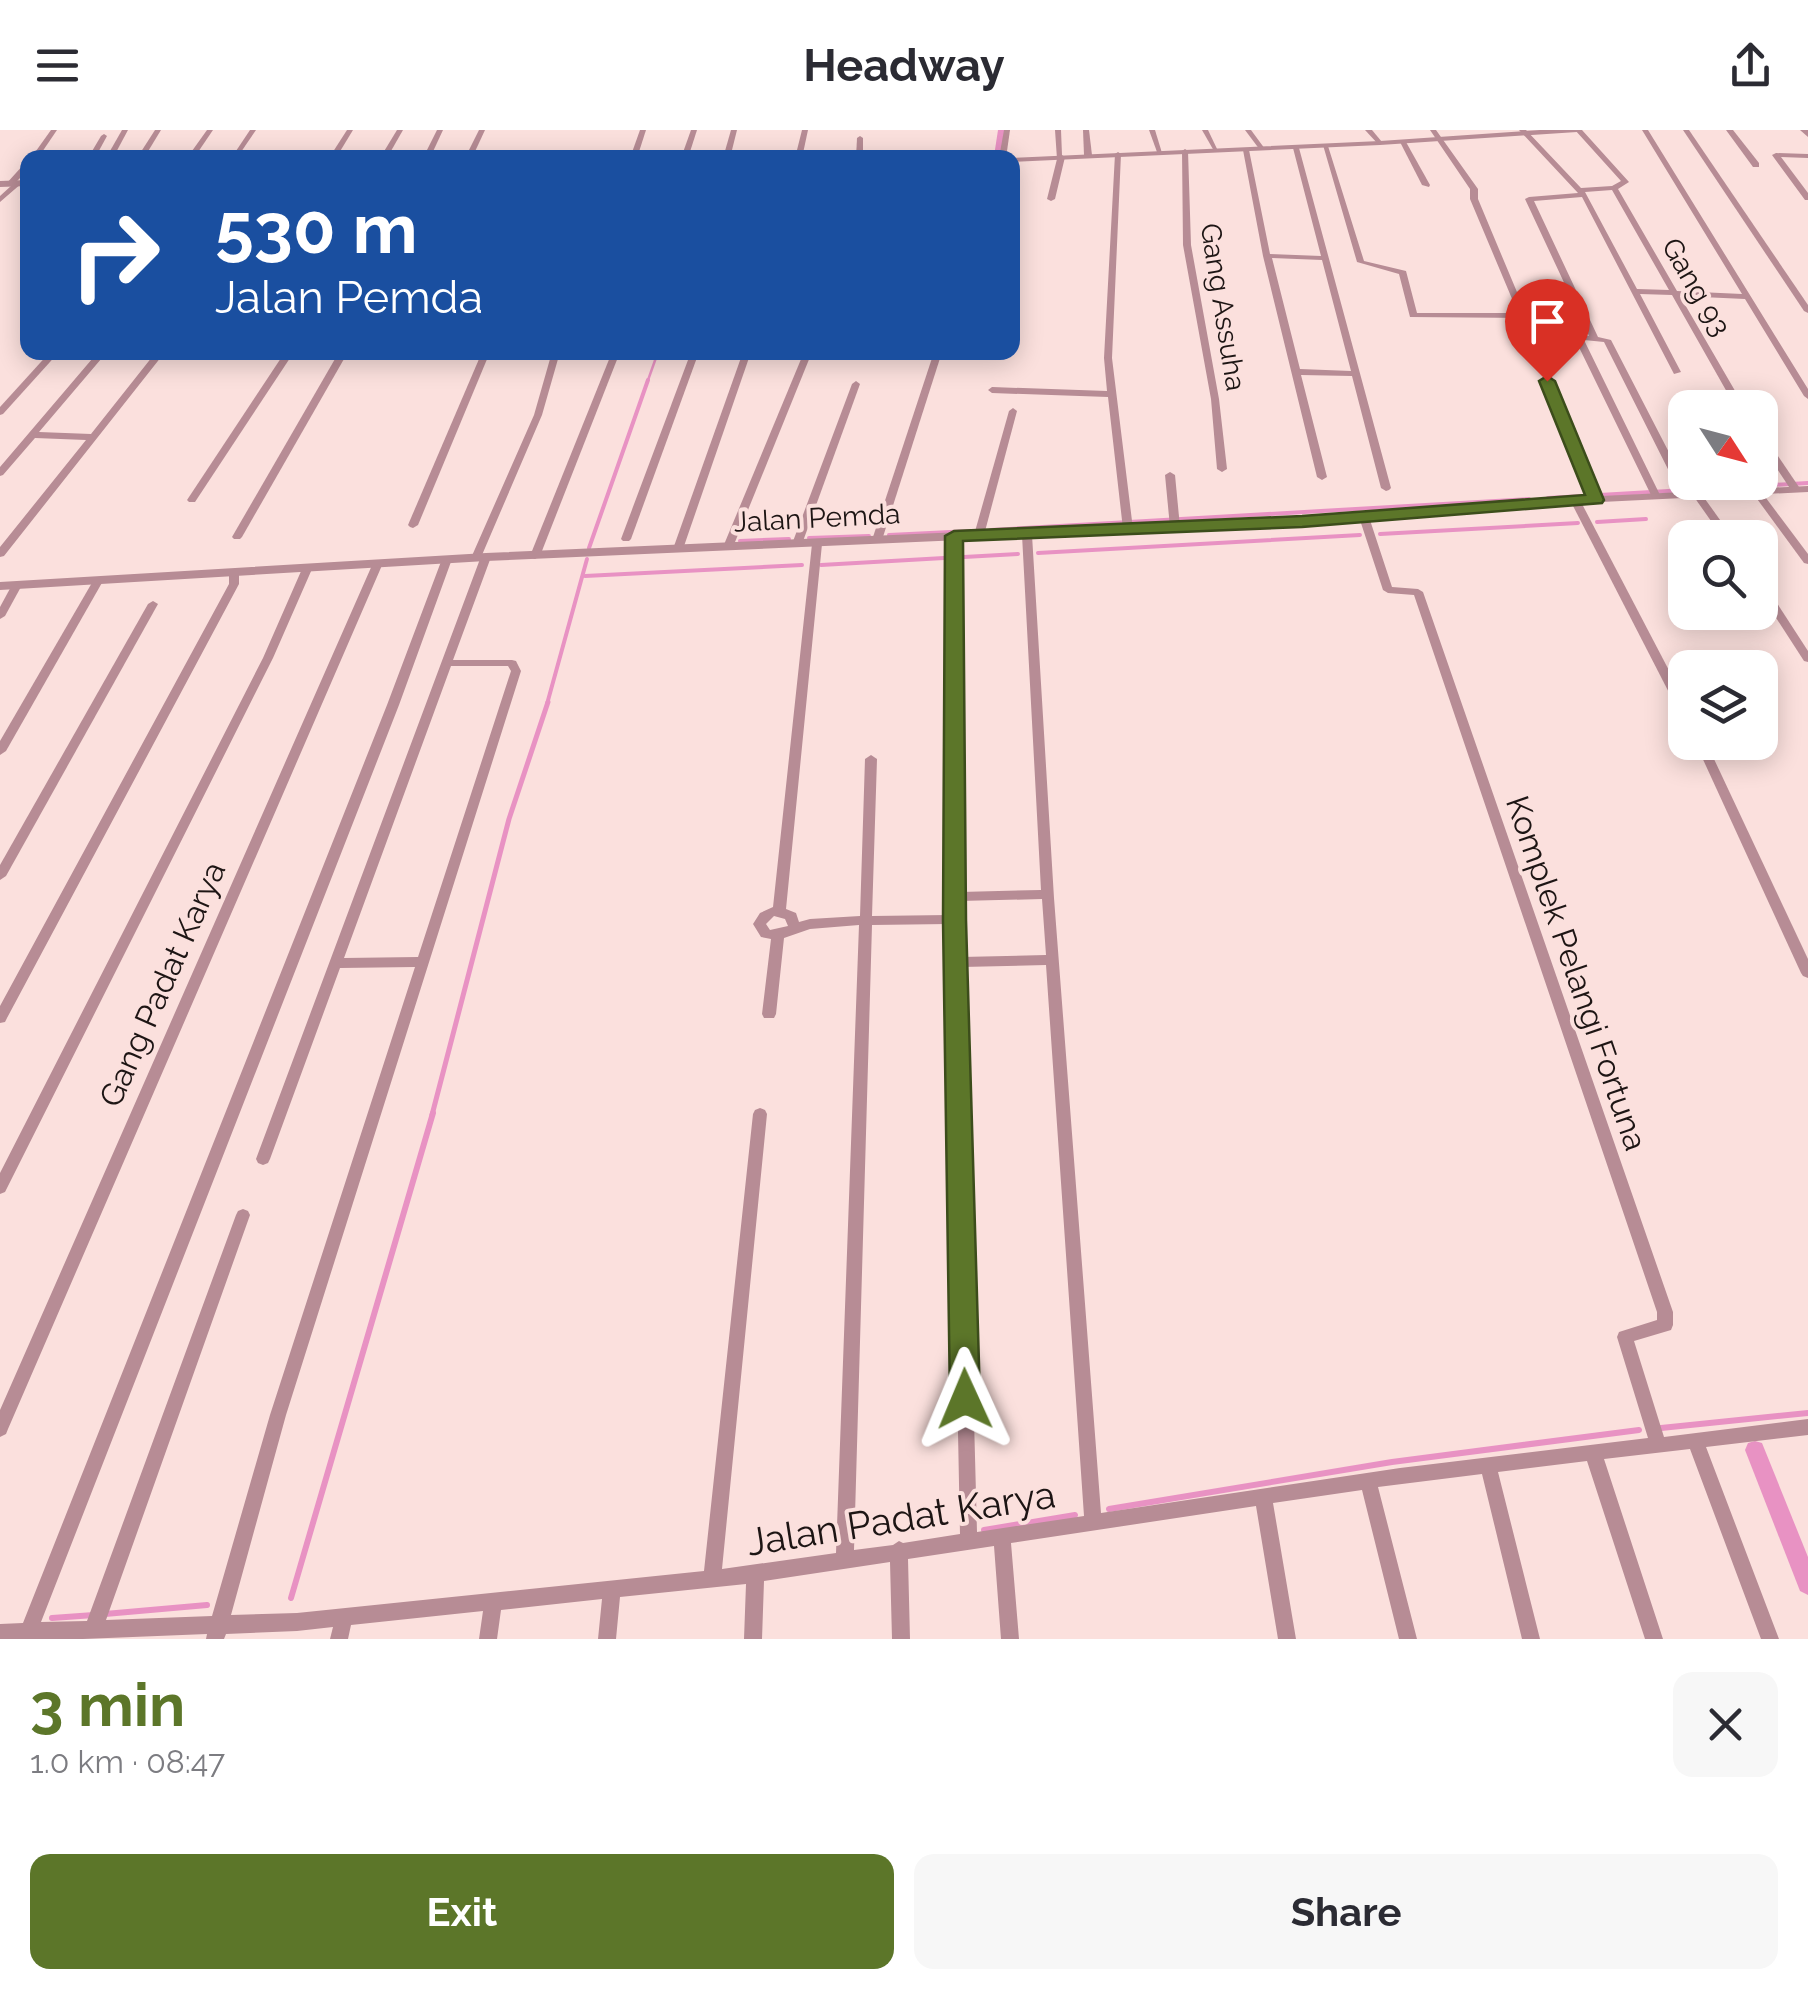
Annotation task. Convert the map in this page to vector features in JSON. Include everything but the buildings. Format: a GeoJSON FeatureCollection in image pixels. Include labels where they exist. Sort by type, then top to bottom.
{"type":"FeatureCollection","features":[{"type":"Feature","properties":{"kind":"street"},"geometry":{"type":"LineString","coordinates":[[1051,199],[1060,157],[1058,130]]}},
{"type":"Feature","properties":{"kind":"street"},"geometry":{"type":"LineString","coordinates":[[1086,130],[1088,156]]}},
{"type":"Feature","properties":{"kind":"street"},"geometry":{"type":"LineString","coordinates":[[1152,130],[1160,152]]}},
{"type":"Feature","properties":{"kind":"street"},"geometry":{"type":"LineString","coordinates":[[1206,130],[1216,150]]}},
{"type":"Feature","properties":{"kind":"street"},"geometry":{"type":"LineString","coordinates":[[1248,130],[1262,149]]}},
{"type":"Feature","properties":{"kind":"street"},"geometry":{"type":"LineString","coordinates":[[1368,130],[1380,144]]}},
{"type":"Feature","properties":{"kind":"street"},"geometry":{"type":"LineString","coordinates":[[1325,146],[1362,262],[1403,272],[1413,315],[1524,316],[1474,199],[1474,189],[1434,130]]}},
{"type":"Feature","properties":{"kind":"street"},"geometry":{"type":"LineString","coordinates":[[1020,159],[1380,144],[1578,130]]}},
{"type":"Feature","properties":{"kind":"street","name":"Gang 93"},"geometry":{"type":"LineString","coordinates":[[1578,130],[1624,182],[1614,188],[1730,390]]}},
{"type":"Feature","properties":{"kind":"street"},"geometry":{"type":"LineString","coordinates":[[1645,130],[1808,396]]}},
{"type":"Feature","properties":{"kind":"street"},"geometry":{"type":"LineString","coordinates":[[1686,130],[1808,311]]}},
{"type":"Feature","properties":{"kind":"street"},"geometry":{"type":"LineString","coordinates":[[1728,130],[1756,165]]}},
{"type":"Feature","properties":{"kind":"street"},"geometry":{"type":"LineString","coordinates":[[1523,132],[1582,192],[1677,372]]}},
{"type":"Feature","properties":{"kind":"street"},"geometry":{"type":"LineString","coordinates":[[96,150],[104,136]]}},
{"type":"Feature","properties":{"kind":"street"},"geometry":{"type":"LineString","coordinates":[[859,150],[860,138]]}},
{"type":"Feature","properties":{"kind":"street"},"geometry":{"type":"LineString","coordinates":[[1403,142],[1426,185]]}},
{"type":"Feature","properties":{"kind":"street"},"geometry":{"type":"LineString","coordinates":[[1296,148],[1386,488]]}},
{"type":"Feature","properties":{"kind":"street"},"geometry":{"type":"LineString","coordinates":[[1246,150],[1267,256],[1322,477]]}},
{"type":"Feature","properties":{"kind":"street","name":"Gang Assuha"},"geometry":{"type":"LineString","coordinates":[[1185,151],[1187,245],[1215,398],[1222,469]]}},
{"type":"Feature","properties":{"kind":"street"},"geometry":{"type":"LineString","coordinates":[[1118,154],[1108,333],[1127,524]]}},
{"type":"Feature","properties":{"kind":"street"},"geometry":{"type":"LineString","coordinates":[[1808,156],[1776,155],[1808,198]]}},
{"type":"Feature","properties":{"kind":"street"},"geometry":{"type":"LineString","coordinates":[[0,200],[14,184]]}},
{"type":"Feature","properties":{"kind":"street"},"geometry":{"type":"LineString","coordinates":[[1594,337],[1529,200],[1614,188]]}},
{"type":"Feature","properties":{"kind":"street"},"geometry":{"type":"LineString","coordinates":[[1267,256],[1325,258]]}},
{"type":"Feature","properties":{"kind":"street"},"geometry":{"type":"LineString","coordinates":[[1636,291],[1746,297]]}},
{"type":"Feature","properties":{"kind":"street"},"geometry":{"type":"LineString","coordinates":[[1530,334],[1595,497]]}},
{"type":"Feature","properties":{"kind":"street"},"geometry":{"type":"LineString","coordinates":[[1654,493],[1577,338],[1607,340],[1624,379],[1668,457]]}},
{"type":"Feature","properties":{"kind":"street"},"geometry":{"type":"LineString","coordinates":[[0,412],[48,360]]}},
{"type":"Feature","properties":{"kind":"street"},"geometry":{"type":"LineString","coordinates":[[0,474],[96,360]]}},
{"type":"Feature","properties":{"kind":"street"},"geometry":{"type":"LineString","coordinates":[[0,554],[156,360]]}},
{"type":"Feature","properties":{"kind":"street"},"geometry":{"type":"LineString","coordinates":[[192,500],[285,360]]}},
{"type":"Feature","properties":{"kind":"street"},"geometry":{"type":"LineString","coordinates":[[237,537],[339,360]]}},
{"type":"Feature","properties":{"kind":"street"},"geometry":{"type":"LineString","coordinates":[[413,525],[483,360]]}},
{"type":"Feature","properties":{"kind":"street"},"geometry":{"type":"LineString","coordinates":[[263,1159],[449,663],[481,557],[538,415],[554,360]]}},
{"type":"Feature","properties":{"kind":"street"},"geometry":{"type":"LineString","coordinates":[[535,556],[613,360]]}},
{"type":"Feature","properties":{"kind":"street"},"geometry":{"type":"LineString","coordinates":[[626,539],[692,360]]}},
{"type":"Feature","properties":{"kind":"street"},"geometry":{"type":"LineString","coordinates":[[678,549],[744,360]]}},
{"type":"Feature","properties":{"kind":"street"},"geometry":{"type":"LineString","coordinates":[[728,546],[805,360]]}},
{"type":"Feature","properties":{"kind":"street"},"geometry":{"type":"LineString","coordinates":[[878,540],[935,360]]}},
{"type":"Feature","properties":{"kind":"street"},"geometry":{"type":"LineString","coordinates":[[1297,372],[1356,374]]}},
{"type":"Feature","properties":{"kind":"street"},"geometry":{"type":"LineString","coordinates":[[797,544],[856,384]]}},
{"type":"Feature","properties":{"kind":"street"},"geometry":{"type":"LineString","coordinates":[[992,390],[1112,394]]}},
{"type":"Feature","properties":{"kind":"street"},"geometry":{"type":"LineString","coordinates":[[980,535],[1013,411]]}},
{"type":"Feature","properties":{"kind":"street"},"geometry":{"type":"LineString","coordinates":[[32,435],[93,437]]}},
{"type":"Feature","properties":{"kind":"street"},"geometry":{"type":"LineString","coordinates":[[1778,460],[1797,486]]}},
{"type":"Feature","properties":{"kind":"street"},"geometry":{"type":"LineString","coordinates":[[1170,476],[1175,527]]}},
{"type":"Feature","properties":{"kind":"street","name":"Jalan Pemda"},"geometry":{"type":"LineString","coordinates":[[234,572],[481,557],[1027,534],[1127,524],[1175,527],[1364,517],[1668,493]]}},
{"type":"Feature","properties":{"kind":"street"},"geometry":{"type":"LineString","coordinates":[[1695,500],[1712,520]]}},
{"type":"Feature","properties":{"kind":"street"},"geometry":{"type":"LineString","coordinates":[[1762,500],[1808,561]]}},
{"type":"Feature","properties":{"kind":"street"},"geometry":{"type":"LineString","coordinates":[[1576,502],[1668,679]]}},
{"type":"Feature","properties":{"kind":"street","name":"Komplek Pelangi Fortuna"},"geometry":{"type":"LineString","coordinates":[[1364,517],[1388,590],[1418,592],[1664,1312],[1665,1325],[1658,1330],[1625,1337],[1658,1445]]}},
{"type":"Feature","properties":{"kind":"street"},"geometry":{"type":"LineString","coordinates":[[1027,534],[1048,894],[1093,1521]]}},
{"type":"Feature","properties":{"kind":"street"},"geometry":{"type":"LineString","coordinates":[[954,536],[954,920],[969,1540]]}},
{"type":"Feature","properties":{"kind":"street"},"geometry":{"type":"LineString","coordinates":[[779,911],[817,544]]}},
{"type":"Feature","properties":{"kind":"street"},"geometry":{"type":"LineString","coordinates":[[29,1631],[394,705],[447,559]]}},
{"type":"Feature","properties":{"kind":"street","name":"Gang Padat Karya"},"geometry":{"type":"LineString","coordinates":[[0,1429],[378,564]]}},
{"type":"Feature","properties":{"kind":"street"},"geometry":{"type":"LineString","coordinates":[[0,1188],[268,658],[307,569]]}},
{"type":"Feature","properties":{"kind":"street"},"geometry":{"type":"LineString","coordinates":[[0,586],[234,572],[234,584],[170,708],[0,1018]]}},
{"type":"Feature","properties":{"kind":"street"},"geometry":{"type":"LineString","coordinates":[[0,751],[98,581]]}},
{"type":"Feature","properties":{"kind":"street"},"geometry":{"type":"LineString","coordinates":[[0,616],[18,585]]}},
{"type":"Feature","properties":{"kind":"street"},"geometry":{"type":"LineString","coordinates":[[0,876],[154,604]]}},
{"type":"Feature","properties":{"kind":"street"},"geometry":{"type":"LineString","coordinates":[[1778,612],[1808,660]]}},
{"type":"Feature","properties":{"kind":"street"},"geometry":{"type":"LineString","coordinates":[[218,1632],[273,1432],[516,671],[512,663],[449,663]]}},
{"type":"Feature","properties":{"kind":"street"},"geometry":{"type":"LineString","coordinates":[[845,1558],[871,759]]}},
{"type":"Feature","properties":{"kind":"street"},"geometry":{"type":"LineString","coordinates":[[1708,760],[1808,973]]}},
{"type":"Feature","properties":{"kind":"street"},"geometry":{"type":"LineString","coordinates":[[954,897],[1048,894]]}},
{"type":"Feature","properties":{"kind":"street"},"geometry":{"type":"LineString","coordinates":[[794,926],[792,916],[779,911],[768,913],[759,924],[762,932],[778,936],[794,926],[867,919],[954,920]]}},
{"type":"Feature","properties":{"kind":"street"},"geometry":{"type":"LineString","coordinates":[[769,1014],[778,936]]}},
{"type":"Feature","properties":{"kind":"street"},"geometry":{"type":"LineString","coordinates":[[956,962],[1053,960]]}},
{"type":"Feature","properties":{"kind":"street"},"geometry":{"type":"LineString","coordinates":[[337,964],[422,962]]}},
{"type":"Feature","properties":{"kind":"street"},"geometry":{"type":"LineString","coordinates":[[712,1578],[760,1114]]}},
{"type":"Feature","properties":{"kind":"street"},"geometry":{"type":"LineString","coordinates":[[87,1631],[243,1215]]}},
{"type":"Feature","properties":{"kind":"street","name":"Jalan Padat Karya"},"geometry":{"type":"LineString","coordinates":[[0,1633],[218,1632],[755,1574],[1368,1481],[1808,1427]]}},
{"type":"Feature","properties":{"kind":"street"},"geometry":{"type":"LineString","coordinates":[[1694,1441],[1770,1639]]}},
{"type":"Feature","properties":{"kind":"street"},"geometry":{"type":"LineString","coordinates":[[1593,1453],[1654,1639]]}},
{"type":"Feature","properties":{"kind":"street"},"geometry":{"type":"LineString","coordinates":[[1488,1466],[1531,1639]]}},
{"type":"Feature","properties":{"kind":"street"},"geometry":{"type":"LineString","coordinates":[[1368,1481],[1408,1639]]}},
{"type":"Feature","properties":{"kind":"street"},"geometry":{"type":"LineString","coordinates":[[1263,1496],[1286,1639]]}},
{"type":"Feature","properties":{"kind":"street"},"geometry":{"type":"LineString","coordinates":[[1002,1535],[1010,1639]]}},
{"type":"Feature","properties":{"kind":"street"},"geometry":{"type":"LineString","coordinates":[[899,1550],[901,1639]]}},
{"type":"Feature","properties":{"kind":"street"},"geometry":{"type":"LineString","coordinates":[[753,1639],[755,1574]]}},
{"type":"Feature","properties":{"kind":"street"},"geometry":{"type":"LineString","coordinates":[[607,1639],[612,1589]]}},
{"type":"Feature","properties":{"kind":"street"},"geometry":{"type":"LineString","coordinates":[[488,1639],[493,1602]]}},
{"type":"Feature","properties":{"kind":"street"},"geometry":{"type":"LineString","coordinates":[[339,1639],[344,1618]]}},
{"type":"Feature","properties":{"kind":"waterway"},"geometry":{"type":"LineString","coordinates":[[999,150],[1002,130]]}},
{"type":"Feature","properties":{"kind":"waterway"},"geometry":{"type":"LineString","coordinates":[[647,383],[655,360]]}},
{"type":"Feature","properties":{"kind":"waterway"},"geometry":{"type":"LineString","coordinates":[[589,548],[648,380]]}},
{"type":"Feature","properties":{"kind":"waterway"},"geometry":{"type":"LineString","coordinates":[[1548,498],[1808,483]]}},
{"type":"Feature","properties":{"kind":"waterway"},"geometry":{"type":"LineString","coordinates":[[991,530],[1529,499]]}},
{"type":"Feature","properties":{"kind":"waterway"},"geometry":{"type":"LineString","coordinates":[[1597,522],[1646,519]]}},
{"type":"Feature","properties":{"kind":"waterway"},"geometry":{"type":"LineString","coordinates":[[1380,534],[1578,523]]}},
{"type":"Feature","properties":{"kind":"waterway"},"geometry":{"type":"LineString","coordinates":[[889,535],[971,531]]}},
{"type":"Feature","properties":{"kind":"waterway"},"geometry":{"type":"LineString","coordinates":[[1038,553],[1360,535]]}},
{"type":"Feature","properties":{"kind":"waterway"},"geometry":{"type":"LineString","coordinates":[[809,538],[869,536]]}},
{"type":"Feature","properties":{"kind":"waterway"},"geometry":{"type":"LineString","coordinates":[[740,541],[789,539]]}},
{"type":"Feature","properties":{"kind":"waterway"},"geometry":{"type":"LineString","coordinates":[[964,557],[1018,554]]}},
{"type":"Feature","properties":{"kind":"waterway"},"geometry":{"type":"LineString","coordinates":[[821,565],[944,558]]}},
{"type":"Feature","properties":{"kind":"waterway"},"geometry":{"type":"LineString","coordinates":[[547,704],[587,559]]}},
{"type":"Feature","properties":{"kind":"waterway"},"geometry":{"type":"LineString","coordinates":[[585,576],[802,565]]}},
{"type":"Feature","properties":{"kind":"waterway"},"geometry":{"type":"LineString","coordinates":[[432,1115],[509,819],[548,702]]}},
{"type":"Feature","properties":{"kind":"waterway"},"geometry":{"type":"LineString","coordinates":[[291,1598],[433,1113]]}},
{"type":"Feature","properties":{"kind":"waterway"},"geometry":{"type":"LineString","coordinates":[[1661,1428],[1808,1413]]}},
{"type":"Feature","properties":{"kind":"waterway"},"geometry":{"type":"LineString","coordinates":[[1109,1509],[1392,1462],[1639,1430]]}},
{"type":"Feature","properties":{"kind":"waterway"},"geometry":{"type":"LineString","coordinates":[[1755,1450],[1808,1584]]}},
{"type":"Feature","properties":{"kind":"waterway"},"geometry":{"type":"LineString","coordinates":[[984,1530],[1075,1515]]}},
{"type":"Feature","properties":{"kind":"waterway"},"geometry":{"type":"LineString","coordinates":[[105,1614],[207,1605]]}},
{"type":"Feature","properties":{"kind":"waterway"},"geometry":{"type":"LineString","coordinates":[[52,1618],[94,1615]]}},
{"type":"Feature","properties":{"kind":"route"},"geometry":{"type":"LineString","coordinates":[[965,1399],[954,920],[954,536],[1302,521],[1596,500],[1547,381]]}}]}
